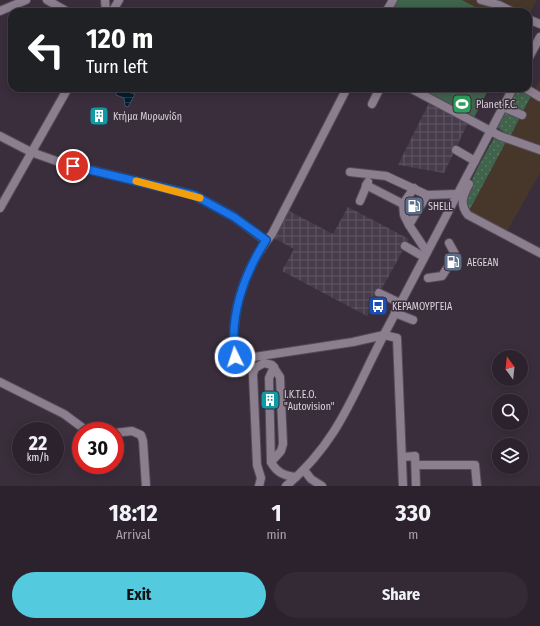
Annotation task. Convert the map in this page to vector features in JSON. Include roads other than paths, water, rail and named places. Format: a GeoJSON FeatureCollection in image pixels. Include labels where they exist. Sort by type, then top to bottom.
{"type":"FeatureCollection","features":[{"type":"Feature","properties":{"kind":"street"},"geometry":{"type":"LineString","coordinates":[[0,11],[26,0]]}},
{"type":"Feature","properties":{"kind":"street"},"geometry":{"type":"LineString","coordinates":[[47,0],[61,8]]}},
{"type":"Feature","properties":{"kind":"street"},"geometry":{"type":"LineString","coordinates":[[481,0],[500,2]]}},
{"type":"Feature","properties":{"kind":"street"},"geometry":{"type":"LineString","coordinates":[[537,50],[540,37]]}},
{"type":"Feature","properties":{"kind":"street"},"geometry":{"type":"LineString","coordinates":[[0,208],[66,92]]}},
{"type":"Feature","properties":{"kind":"street"},"geometry":{"type":"LineString","coordinates":[[346,92],[272,234],[266,240],[246,278],[236,310],[233,345],[235,357],[241,359],[353,342],[384,334],[398,338],[403,486]]}},
{"type":"Feature","properties":{"kind":"street"},"geometry":{"type":"LineString","coordinates":[[372,104],[378,92]]}},
{"type":"Feature","properties":{"kind":"street"},"geometry":{"type":"LineString","coordinates":[[417,92],[508,140],[540,150]]}},
{"type":"Feature","properties":{"kind":"street"},"geometry":{"type":"LineString","coordinates":[[511,92],[503,106],[464,194],[462,203],[464,211],[540,253]]}},
{"type":"Feature","properties":{"kind":"street"},"geometry":{"type":"LineString","coordinates":[[503,106],[522,115]]}},
{"type":"Feature","properties":{"kind":"street"},"geometry":{"type":"LineString","coordinates":[[286,486],[304,470],[321,450],[346,413],[400,303],[457,194],[492,132]]}},
{"type":"Feature","properties":{"kind":"street"},"geometry":{"type":"LineString","coordinates":[[0,136],[31,152],[96,172],[194,195],[234,217],[266,240]]}},
{"type":"Feature","properties":{"kind":"street"},"geometry":{"type":"LineString","coordinates":[[456,150],[475,161]]}},
{"type":"Feature","properties":{"kind":"street"},"geometry":{"type":"LineString","coordinates":[[350,172],[386,176],[427,195],[457,194]]}},
{"type":"Feature","properties":{"kind":"street"},"geometry":{"type":"LineString","coordinates":[[360,201],[370,175]]}},
{"type":"Feature","properties":{"kind":"street"},"geometry":{"type":"LineString","coordinates":[[366,185],[403,204]]}},
{"type":"Feature","properties":{"kind":"street"},"geometry":{"type":"LineString","coordinates":[[414,188],[403,204],[404,215],[425,255]]}},
{"type":"Feature","properties":{"kind":"street"},"geometry":{"type":"LineString","coordinates":[[409,225],[427,195]]}},
{"type":"Feature","properties":{"kind":"street"},"geometry":{"type":"LineString","coordinates":[[449,243],[455,254],[454,256]]}},
{"type":"Feature","properties":{"kind":"street"},"geometry":{"type":"LineString","coordinates":[[404,246],[425,255]]}},
{"type":"Feature","properties":{"kind":"street"},"geometry":{"type":"LineString","coordinates":[[428,278],[442,276],[449,265]]}},
{"type":"Feature","properties":{"kind":"street"},"geometry":{"type":"LineString","coordinates":[[379,293],[400,303]]}},
{"type":"Feature","properties":{"kind":"street"},"geometry":{"type":"LineString","coordinates":[[395,313],[413,320]]}},
{"type":"Feature","properties":{"kind":"street"},"geometry":{"type":"LineString","coordinates":[[259,486],[261,478],[257,465],[253,374],[255,368],[259,364],[269,363],[274,367],[280,377],[283,444],[281,452],[271,462]]}},
{"type":"Feature","properties":{"kind":"street"},"geometry":{"type":"LineString","coordinates":[[274,367],[269,378],[271,462],[281,474],[296,477]]}},
{"type":"Feature","properties":{"kind":"street"},"geometry":{"type":"LineString","coordinates":[[0,382],[64,414],[75,422]]}},
{"type":"Feature","properties":{"kind":"street"},"geometry":{"type":"LineString","coordinates":[[124,432],[132,431],[140,435],[143,441],[146,486]]}},
{"type":"Feature","properties":{"kind":"street"},"geometry":{"type":"LineString","coordinates":[[256,440],[270,439]]}},
{"type":"Feature","properties":{"kind":"street"},"geometry":{"type":"LineString","coordinates":[[403,457],[415,456],[416,486]]}},
{"type":"Feature","properties":{"kind":"street"},"geometry":{"type":"LineString","coordinates":[[416,465],[475,465],[477,486]]}},
{"type":"Feature","properties":{"kind":"street"},"geometry":{"type":"LineString","coordinates":[[304,470],[311,479],[322,486]]}},
{"type":"Feature","properties":{"kind":"water"},"geometry":{"type":"Polygon","coordinates":[[[116,92],[135,94],[128,107],[125,106],[124,98],[116,95],[116,92]]]}},
{"type":"Feature","properties":{"kind":"place","name":"Planet F.C."},"geometry":{"type":"Point","coordinates":[462,104]}},
{"type":"Feature","properties":{"kind":"place","name":"Κτήμα Μυρωνίδη"},"geometry":{"type":"Point","coordinates":[99,116]}},
{"type":"Feature","properties":{"kind":"place","name":"SHELL"},"geometry":{"type":"Point","coordinates":[414,206]}},
{"type":"Feature","properties":{"kind":"place","name":"AEGEAN"},"geometry":{"type":"Point","coordinates":[453,262]}},
{"type":"Feature","properties":{"kind":"place","name":"ΚΕΡΑΜΟΥΡΓΕΙΑ"},"geometry":{"type":"Point","coordinates":[378,306]}},
{"type":"Feature","properties":{"kind":"place","name":"I.Κ.Τ.Ε.Ο. \"Autovision\""},"geometry":{"type":"Point","coordinates":[270,400]}}]}
